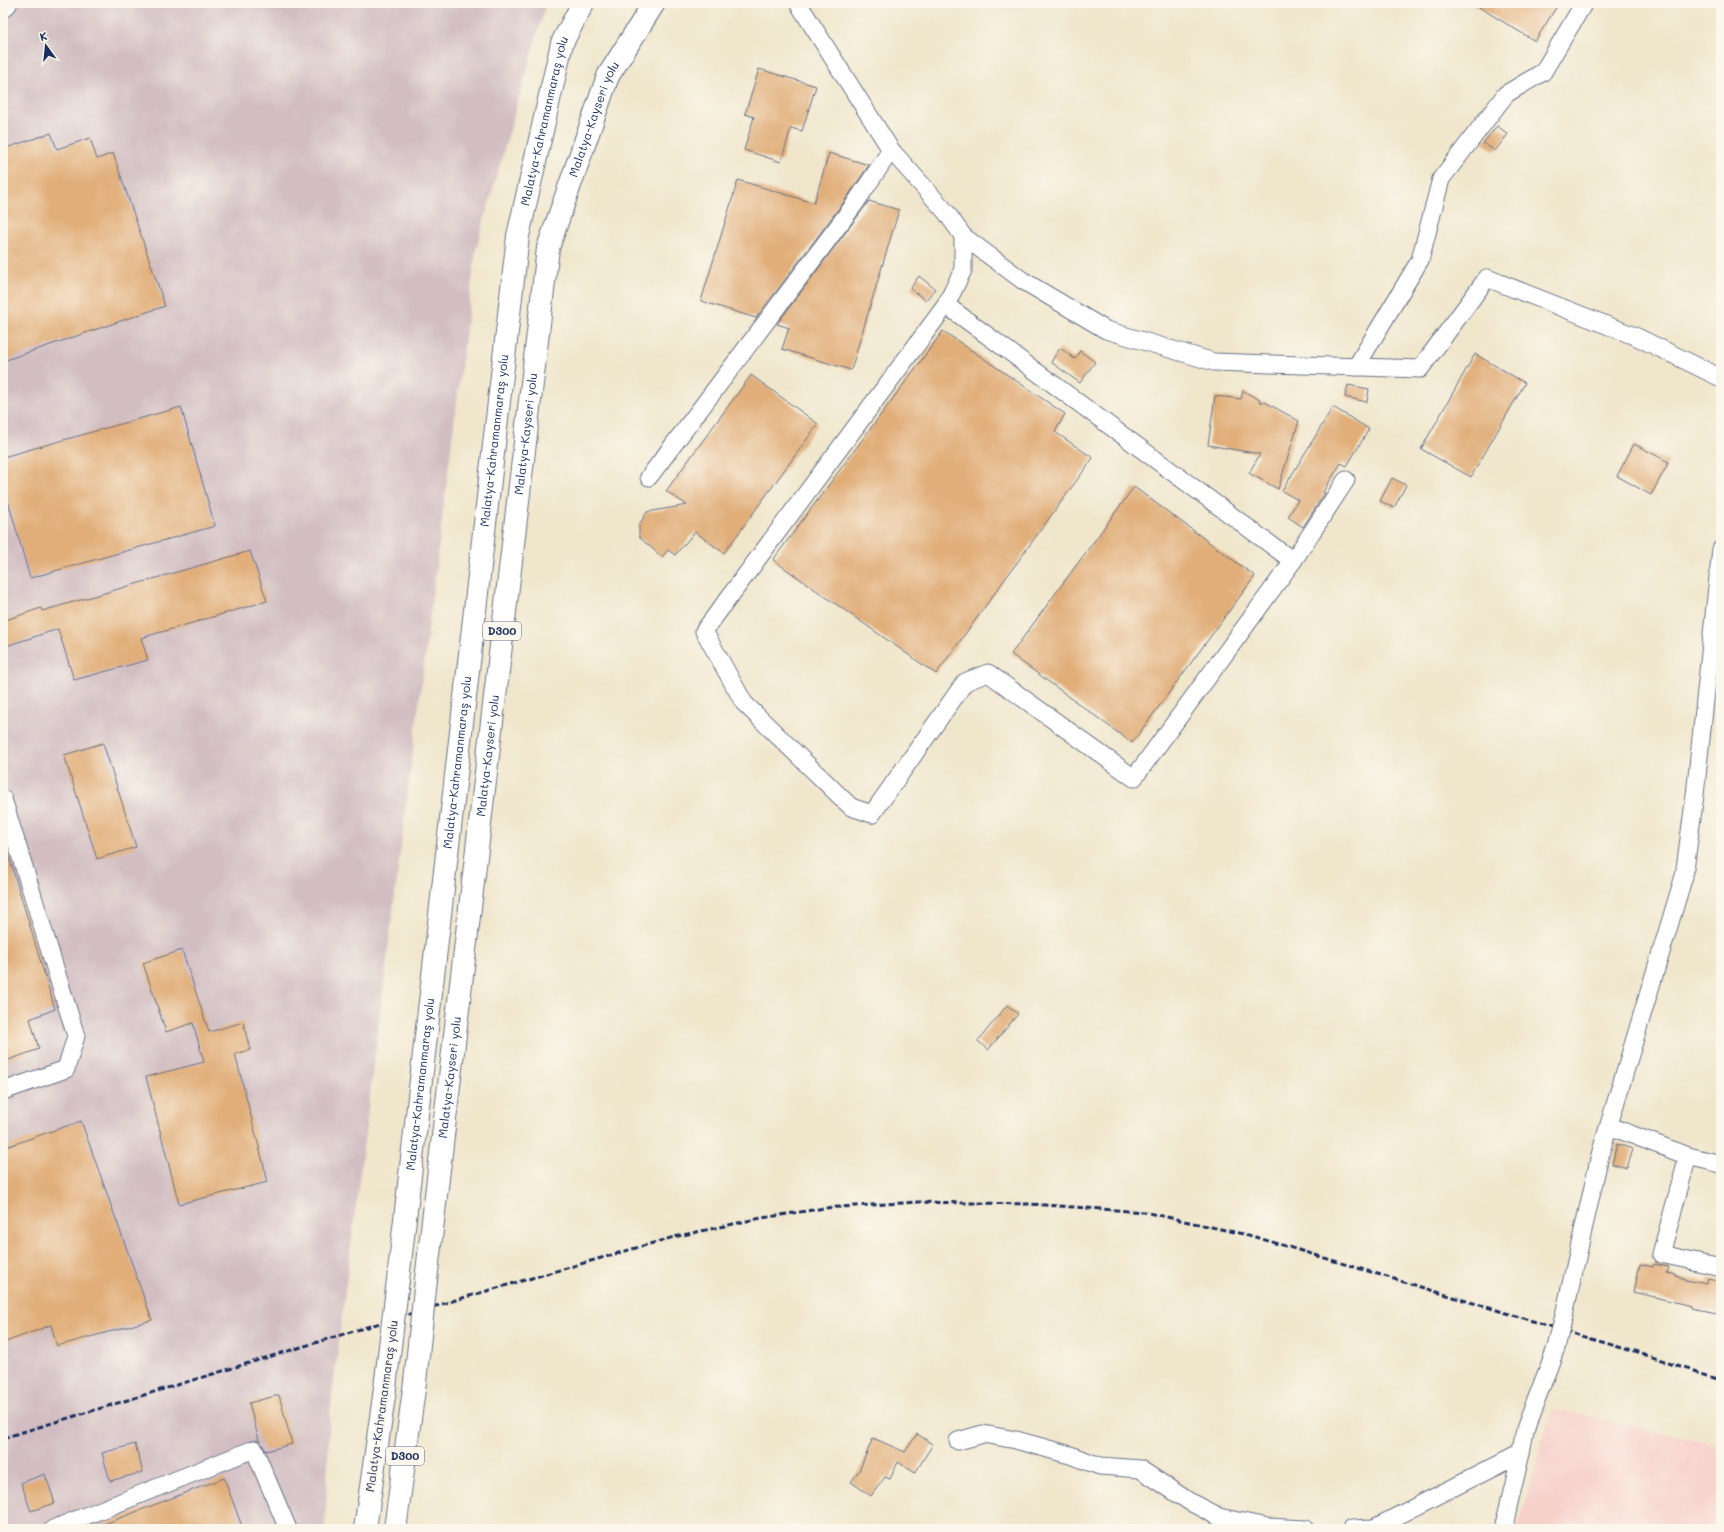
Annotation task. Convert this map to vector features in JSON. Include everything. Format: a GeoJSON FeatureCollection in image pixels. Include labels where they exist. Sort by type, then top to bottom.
{"type":"FeatureCollection","features":[{"type":"Feature","properties":{"kind":"main road"},"geometry":{"type":"LineString","coordinates":[[3,6],[6,3]]}},
{"type":"Feature","properties":{"kind":"main road"},"geometry":{"type":"LineString","coordinates":[[562,43],[575,3]]}},
{"type":"Feature","properties":{"kind":"main road","name":"Malatya-Kahramanmaraş yolu"},"geometry":{"type":"LineString","coordinates":[[365,1529],[384,1396],[398,1280],[518,236],[562,43],[583,3]]}},
{"type":"Feature","properties":{"kind":"main road","name":"Malatya-Kayseri yolu"},"geometry":{"type":"LineString","coordinates":[[395,1529],[414,1382],[548,248],[608,76],[654,3]]}},
{"type":"Feature","properties":{"kind":"street"},"geometry":{"type":"LineString","coordinates":[[798,3],[891,150],[946,212],[963,236],[1022,280],[1106,330],[1214,362],[1420,369],[1487,278],[1637,337],[1721,378]]}},
{"type":"Feature","properties":{"kind":"street"},"geometry":{"type":"LineString","coordinates":[[1356,367],[1420,260],[1441,179],[1506,94],[1543,72],[1584,3]]}},
{"type":"Feature","properties":{"kind":"street"},"geometry":{"type":"LineString","coordinates":[[649,477],[854,205],[891,150]]}},
{"type":"Feature","properties":{"kind":"street"},"geometry":{"type":"LineString","coordinates":[[963,236],[963,270],[946,305],[704,631],[744,703],[850,807],[872,814],[965,682],[988,673],[1134,778],[1293,561],[1346,480]]}},
{"type":"Feature","properties":{"kind":"street"},"geometry":{"type":"LineString","coordinates":[[946,305],[1293,561]]}},
{"type":"Feature","properties":{"kind":"street"},"geometry":{"type":"LineString","coordinates":[[1503,1529],[1521,1452],[1524,1429],[1556,1348],[1601,1151],[1684,876],[1695,795],[1721,549]]}},
{"type":"Feature","properties":{"kind":"street"},"geometry":{"type":"LineString","coordinates":[[3,799],[76,1036],[66,1069],[3,1091]]}},
{"type":"Feature","properties":{"kind":"street"},"geometry":{"type":"LineString","coordinates":[[1609,1126],[1688,1156],[1721,1164]]}},
{"type":"Feature","properties":{"kind":"street"},"geometry":{"type":"LineString","coordinates":[[1688,1156],[1661,1254],[1721,1267]]}},
{"type":"Feature","properties":{"kind":"street"},"geometry":{"type":"LineString","coordinates":[[958,1441],[983,1434],[1016,1440],[1070,1455],[1100,1466],[1140,1469],[1190,1502],[1219,1517],[1267,1527],[1305,1529]]}},
{"type":"Feature","properties":{"kind":"street"},"geometry":{"type":"LineString","coordinates":[[52,1529],[254,1450],[288,1529]]}},
{"type":"Feature","properties":{"kind":"street"},"geometry":{"type":"LineString","coordinates":[[1351,1529],[1373,1528],[1521,1452]]}},
{"type":"Feature","properties":{"kind":"shaded area"},"geometry":{"type":"Polygon","coordinates":[[[3,3],[546,3],[476,249],[330,1412],[325,1529],[3,1529],[3,3]]]}},
{"type":"Feature","properties":{"kind":"shaded area"},"geometry":{"type":"Polygon","coordinates":[[[1552,1408],[1721,1446],[1721,1529],[1517,1529],[1552,1408]]]}},
{"type":"Feature","properties":{"kind":"building"},"geometry":{"type":"Polygon","coordinates":[[[1472,3],[1559,3],[1535,41],[1472,3]]]}},
{"type":"Feature","properties":{"kind":"building"},"geometry":{"type":"Polygon","coordinates":[[[759,69],[816,86],[802,131],[791,128],[781,162],[744,150],[754,117],[745,114],[759,69]]]}},
{"type":"Feature","properties":{"kind":"building"},"geometry":{"type":"Polygon","coordinates":[[[1497,126],[1508,134],[1495,151],[1483,143],[1497,126]]]}},
{"type":"Feature","properties":{"kind":"building"},"geometry":{"type":"Polygon","coordinates":[[[51,133],[57,149],[90,138],[97,159],[113,153],[165,306],[3,361],[3,149],[51,133]]]}},
{"type":"Feature","properties":{"kind":"building"},"geometry":{"type":"Polygon","coordinates":[[[829,153],[869,165],[846,199],[756,318],[701,301],[738,180],[814,203],[829,153]]]}},
{"type":"Feature","properties":{"kind":"building"},"geometry":{"type":"Polygon","coordinates":[[[869,201],[899,210],[851,370],[782,349],[789,328],[777,324],[869,201]]]}},
{"type":"Feature","properties":{"kind":"building"},"geometry":{"type":"Polygon","coordinates":[[[919,276],[935,289],[926,300],[910,289],[919,276]]]}},
{"type":"Feature","properties":{"kind":"building"},"geometry":{"type":"Polygon","coordinates":[[[943,331],[1065,414],[1055,432],[1093,458],[936,674],[773,560],[943,331]]]}},
{"type":"Feature","properties":{"kind":"building"},"geometry":{"type":"Polygon","coordinates":[[[1060,348],[1075,359],[1080,351],[1095,362],[1080,383],[1051,362],[1060,348]]]}},
{"type":"Feature","properties":{"kind":"building"},"geometry":{"type":"Polygon","coordinates":[[[1475,354],[1525,383],[1471,477],[1421,449],[1475,354]]]}},
{"type":"Feature","properties":{"kind":"building"},"geometry":{"type":"Polygon","coordinates":[[[751,375],[818,424],[724,553],[695,532],[675,555],[668,550],[662,557],[639,537],[639,525],[647,512],[687,505],[666,491],[751,375]]]}},
{"type":"Feature","properties":{"kind":"building"},"geometry":{"type":"Polygon","coordinates":[[[1348,385],[1369,389],[1367,402],[1345,397],[1348,385]]]}},
{"type":"Feature","properties":{"kind":"building"},"geometry":{"type":"Polygon","coordinates":[[[1243,391],[1260,400],[1259,402],[1265,402],[1299,421],[1278,489],[1249,473],[1260,454],[1208,445],[1215,396],[1241,399],[1243,391]]]}},
{"type":"Feature","properties":{"kind":"building"},"geometry":{"type":"Polygon","coordinates":[[[181,407],[215,526],[30,578],[3,483],[3,457],[181,407]]]}},
{"type":"Feature","properties":{"kind":"building"},"geometry":{"type":"Polygon","coordinates":[[[1333,407],[1369,429],[1347,466],[1341,463],[1323,492],[1325,493],[1303,527],[1288,517],[1298,500],[1282,491],[1333,407]]]}},
{"type":"Feature","properties":{"kind":"building"},"geometry":{"type":"Polygon","coordinates":[[[1634,444],[1669,462],[1651,495],[1617,476],[1634,444]]]}},
{"type":"Feature","properties":{"kind":"building"},"geometry":{"type":"Polygon","coordinates":[[[1392,478],[1406,485],[1394,508],[1380,501],[1392,478]]]}},
{"type":"Feature","properties":{"kind":"building"},"geometry":{"type":"Polygon","coordinates":[[[1134,487],[1255,576],[1132,743],[1011,654],[1134,487]]]}},
{"type":"Feature","properties":{"kind":"building"},"geometry":{"type":"Polygon","coordinates":[[[250,551],[267,601],[141,638],[148,660],[74,680],[58,629],[3,647],[3,621],[41,608],[42,611],[250,551]]]}},
{"type":"Feature","properties":{"kind":"building"},"geometry":{"type":"Polygon","coordinates":[[[103,743],[136,847],[97,859],[64,755],[103,743]]]}},
{"type":"Feature","properties":{"kind":"building"},"geometry":{"type":"Polygon","coordinates":[[[3,847],[6,847],[55,1009],[30,1019],[39,1049],[3,1062],[3,847]]]}},
{"type":"Feature","properties":{"kind":"building"},"geometry":{"type":"Polygon","coordinates":[[[182,950],[209,1032],[243,1022],[250,1050],[235,1054],[268,1182],[179,1204],[146,1077],[204,1062],[193,1023],[166,1032],[143,963],[182,950]]]}},
{"type":"Feature","properties":{"kind":"building"},"geometry":{"type":"Polygon","coordinates":[[[1007,1005],[1018,1014],[988,1050],[978,1041],[1007,1005]]]}},
{"type":"Feature","properties":{"kind":"building"},"geometry":{"type":"Polygon","coordinates":[[[81,1121],[152,1320],[57,1346],[51,1325],[3,1343],[3,1148],[81,1121]]]}},
{"type":"Feature","properties":{"kind":"building"},"geometry":{"type":"Polygon","coordinates":[[[1617,1144],[1633,1149],[1627,1168],[1612,1164],[1617,1144]]]}},
{"type":"Feature","properties":{"kind":"building"},"geometry":{"type":"Polygon","coordinates":[[[1640,1264],[1653,1267],[1654,1264],[1669,1267],[1667,1273],[1675,1275],[1675,1277],[1707,1283],[1708,1278],[1721,1281],[1721,1314],[1691,1308],[1691,1306],[1634,1292],[1640,1264]]]}},
{"type":"Feature","properties":{"kind":"building"},"geometry":{"type":"Polygon","coordinates":[[[279,1395],[292,1444],[266,1451],[259,1440],[249,1403],[279,1395]]]}},
{"type":"Feature","properties":{"kind":"building"},"geometry":{"type":"Polygon","coordinates":[[[917,1434],[933,1444],[915,1473],[898,1462],[890,1479],[885,1477],[871,1496],[851,1482],[859,1471],[873,1438],[905,1452],[917,1434]]]}},
{"type":"Feature","properties":{"kind":"building"},"geometry":{"type":"Polygon","coordinates":[[[135,1444],[143,1472],[110,1481],[102,1453],[135,1444]]]}},
{"type":"Feature","properties":{"kind":"building"},"geometry":{"type":"Polygon","coordinates":[[[45,1474],[55,1503],[31,1511],[21,1483],[45,1474]]]}},
{"type":"Feature","properties":{"kind":"building"},"geometry":{"type":"Polygon","coordinates":[[[224,1478],[243,1529],[94,1529],[94,1528],[224,1478]]]}},
{"type":"Feature","properties":{"kind":"railway"},"geometry":{"type":"LineString","coordinates":[[3,1438],[459,1299],[674,1237],[756,1219],[825,1208],[917,1202],[1030,1204],[1144,1212],[1252,1236],[1721,1378]]}}]}
